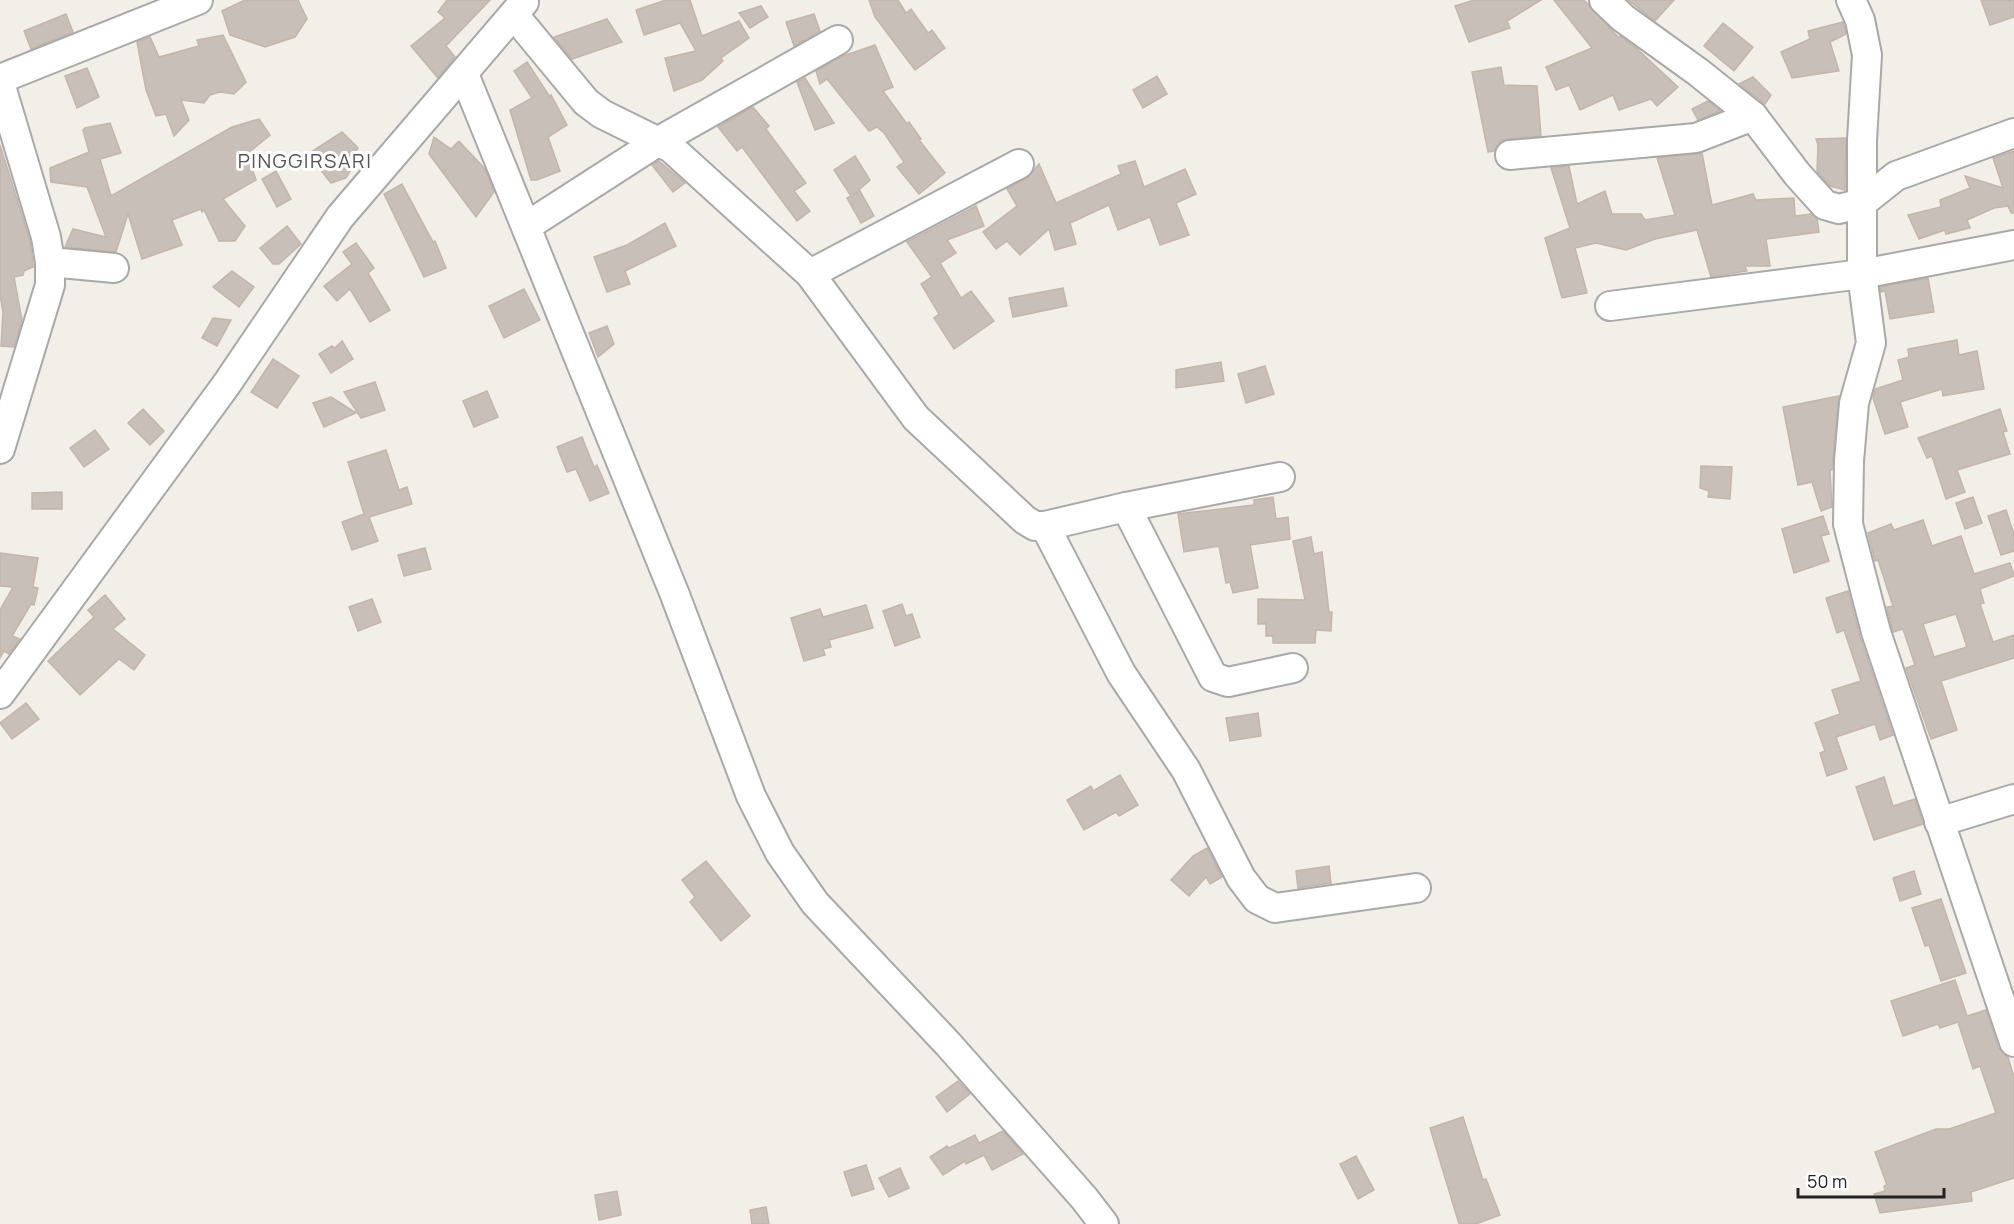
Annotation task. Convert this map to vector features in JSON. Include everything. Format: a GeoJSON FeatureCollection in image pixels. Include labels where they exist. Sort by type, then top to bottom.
{"type":"FeatureCollection","features":[{"type":"Feature","properties":{"kind":"street"},"geometry":{"type":"LineString","coordinates":[[0,449],[50,285],[50,262],[46,237],[0,81],[198,0]]}},
{"type":"Feature","properties":{"kind":"street"},"geometry":{"type":"LineString","coordinates":[[1604,0],[1623,18],[1698,72],[1753,116],[1797,174],[1825,205],[1839,210],[1862,203],[1896,176],[2014,133]]}},
{"type":"Feature","properties":{"kind":"street"},"geometry":{"type":"LineString","coordinates":[[1851,0],[1860,20],[1867,55],[1862,140],[1862,274],[1871,343],[1854,403],[1849,461],[1848,524],[1876,632],[2014,1042]]}},
{"type":"Feature","properties":{"kind":"street"},"geometry":{"type":"LineString","coordinates":[[0,694],[226,385],[340,217],[519,8],[586,102],[602,114],[671,148],[810,274],[916,418],[1013,510],[1035,526],[1045,526],[1126,507],[1280,477]]}},
{"type":"Feature","properties":{"kind":"street"},"geometry":{"type":"LineString","coordinates":[[527,226],[659,141],[838,40]]}},
{"type":"Feature","properties":{"kind":"street"},"geometry":{"type":"LineString","coordinates":[[464,74],[675,595],[751,796],[780,853],[815,903],[948,1044],[1084,1198],[1104,1224]]}},
{"type":"Feature","properties":{"kind":"street"},"geometry":{"type":"LineString","coordinates":[[1510,155],[1696,138],[1753,116]]}},
{"type":"Feature","properties":{"kind":"street"},"geometry":{"type":"LineString","coordinates":[[810,274],[1019,164]]}},
{"type":"Feature","properties":{"kind":"street"},"geometry":{"type":"LineString","coordinates":[[1610,306],[1862,274],[2014,245]]}},
{"type":"Feature","properties":{"kind":"street"},"geometry":{"type":"LineString","coordinates":[[50,262],[114,268]]}},
{"type":"Feature","properties":{"kind":"street"},"geometry":{"type":"LineString","coordinates":[[1126,507],[1213,677],[1228,682],[1293,668]]}},
{"type":"Feature","properties":{"kind":"street"},"geometry":{"type":"LineString","coordinates":[[1045,526],[1121,673],[1186,770],[1241,878],[1257,899],[1275,908],[1416,888]]}},
{"type":"Feature","properties":{"kind":"street"},"geometry":{"type":"LineString","coordinates":[[1939,822],[2014,799]]}},
{"type":"Feature","properties":{"kind":"building"},"geometry":{"type":"Polygon","coordinates":[[[245,0],[298,0],[307,19],[295,37],[265,47],[230,35],[222,11],[245,0]]]}},
{"type":"Feature","properties":{"kind":"building"},"geometry":{"type":"Polygon","coordinates":[[[447,0],[490,0],[446,46],[455,57],[438,78],[411,46],[445,18],[438,12],[447,0]]]}},
{"type":"Feature","properties":{"kind":"building"},"geometry":{"type":"Polygon","coordinates":[[[666,0],[690,0],[702,36],[739,21],[749,38],[721,58],[723,61],[702,80],[674,91],[665,58],[696,51],[680,23],[644,35],[636,10],[666,0]]]}},
{"type":"Feature","properties":{"kind":"building"},"geometry":{"type":"Polygon","coordinates":[[[869,0],[898,0],[906,13],[911,9],[928,33],[932,30],[945,48],[915,70],[875,17],[869,0]]]}},
{"type":"Feature","properties":{"kind":"building"},"geometry":{"type":"Polygon","coordinates":[[[1474,0],[1541,0],[1507,21],[1510,28],[1469,42],[1455,6],[1474,0]]]}},
{"type":"Feature","properties":{"kind":"building"},"geometry":{"type":"Polygon","coordinates":[[[1554,0],[1584,0],[1619,38],[1620,36],[1636,48],[1678,87],[1657,106],[1651,99],[1619,110],[1613,95],[1580,110],[1569,85],[1556,90],[1546,67],[1592,48],[1554,0]]]}},
{"type":"Feature","properties":{"kind":"building"},"geometry":{"type":"Polygon","coordinates":[[[1628,0],[1674,0],[1655,21],[1628,0]]]}},
{"type":"Feature","properties":{"kind":"building"},"geometry":{"type":"Polygon","coordinates":[[[1981,0],[2014,0],[2014,17],[1990,25],[1981,0]]]}},
{"type":"Feature","properties":{"kind":"building"},"geometry":{"type":"Polygon","coordinates":[[[761,6],[768,17],[750,28],[739,13],[761,6]]]}},
{"type":"Feature","properties":{"kind":"building"},"geometry":{"type":"Polygon","coordinates":[[[66,14],[73,32],[31,49],[24,31],[66,14]]]}},
{"type":"Feature","properties":{"kind":"building"},"geometry":{"type":"Polygon","coordinates":[[[814,14],[820,31],[794,46],[786,22],[814,14]]]}},
{"type":"Feature","properties":{"kind":"building"},"geometry":{"type":"Polygon","coordinates":[[[607,19],[622,42],[572,59],[554,37],[607,19]]]}},
{"type":"Feature","properties":{"kind":"building"},"geometry":{"type":"Polygon","coordinates":[[[1843,22],[1846,34],[1830,42],[1839,71],[1792,78],[1781,52],[1810,39],[1808,31],[1843,22]]]}},
{"type":"Feature","properties":{"kind":"building"},"geometry":{"type":"Polygon","coordinates":[[[1723,23],[1753,47],[1734,71],[1704,46],[1723,23]]]}},
{"type":"Feature","properties":{"kind":"building"},"geometry":{"type":"Polygon","coordinates":[[[223,35],[246,82],[234,94],[220,92],[210,95],[204,103],[181,100],[189,120],[174,136],[166,114],[156,116],[146,90],[137,42],[150,37],[159,57],[199,46],[197,40],[223,35]]]}},
{"type":"Feature","properties":{"kind":"building"},"geometry":{"type":"Polygon","coordinates":[[[875,45],[893,87],[883,91],[907,124],[909,122],[921,139],[919,140],[945,173],[919,194],[897,167],[904,162],[884,133],[877,127],[869,131],[827,79],[820,84],[816,71],[843,56],[875,45]]]}},
{"type":"Feature","properties":{"kind":"building"},"geometry":{"type":"Polygon","coordinates":[[[527,62],[550,97],[551,95],[567,125],[548,137],[560,171],[537,180],[531,180],[510,110],[532,98],[514,71],[527,62]]]}},
{"type":"Feature","properties":{"kind":"building"},"geometry":{"type":"Polygon","coordinates":[[[1501,67],[1504,85],[1537,86],[1541,136],[1508,139],[1500,142],[1494,151],[1488,152],[1472,72],[1501,67]]]}},
{"type":"Feature","properties":{"kind":"building"},"geometry":{"type":"Polygon","coordinates":[[[87,68],[99,97],[77,108],[65,76],[87,68]]]}},
{"type":"Feature","properties":{"kind":"building"},"geometry":{"type":"Polygon","coordinates":[[[1157,76],[1167,94],[1143,108],[1133,90],[1157,76]]]}},
{"type":"Feature","properties":{"kind":"building"},"geometry":{"type":"Polygon","coordinates":[[[1753,77],[1771,95],[1765,104],[1739,84],[1753,77]]]}},
{"type":"Feature","properties":{"kind":"building"},"geometry":{"type":"Polygon","coordinates":[[[805,78],[834,123],[815,130],[797,82],[805,78]]]}},
{"type":"Feature","properties":{"kind":"building"},"geometry":{"type":"Polygon","coordinates":[[[1708,101],[1720,111],[1698,120],[1692,109],[1708,101]]]}},
{"type":"Feature","properties":{"kind":"building"},"geometry":{"type":"Polygon","coordinates":[[[753,107],[769,126],[766,129],[806,183],[794,191],[810,211],[797,221],[742,147],[737,151],[718,127],[753,107]]]}},
{"type":"Feature","properties":{"kind":"building"},"geometry":{"type":"Polygon","coordinates":[[[259,119],[270,135],[247,154],[256,180],[223,199],[245,226],[235,241],[219,241],[204,210],[202,212],[201,209],[172,220],[182,245],[142,259],[128,214],[116,252],[65,247],[73,229],[106,237],[87,187],[51,182],[50,168],[89,152],[83,130],[85,128],[110,123],[121,153],[100,159],[111,196],[232,127],[259,119]]]}},
{"type":"Feature","properties":{"kind":"building"},"geometry":{"type":"Polygon","coordinates":[[[342,132],[358,148],[349,164],[352,168],[346,178],[331,183],[308,154],[342,132]]]}},
{"type":"Feature","properties":{"kind":"building"},"geometry":{"type":"Polygon","coordinates":[[[434,137],[451,149],[459,141],[485,169],[494,192],[476,217],[429,154],[434,137]]]}},
{"type":"Feature","properties":{"kind":"building"},"geometry":{"type":"Polygon","coordinates":[[[1846,138],[1845,190],[1830,186],[1817,172],[1818,145],[1816,139],[1846,138]]]}},
{"type":"Feature","properties":{"kind":"building"},"geometry":{"type":"Polygon","coordinates":[[[0,145],[30,241],[33,263],[33,267],[24,271],[23,275],[14,277],[22,320],[14,347],[1,346],[3,312],[0,295],[0,145]]]}},
{"type":"Feature","properties":{"kind":"building"},"geometry":{"type":"Polygon","coordinates":[[[2014,151],[2014,213],[2011,213],[2008,206],[1994,208],[1967,220],[1970,228],[1946,234],[1945,230],[1919,239],[1908,215],[1941,207],[1940,200],[1970,188],[1965,176],[2003,188],[1993,158],[2014,151]]]}},
{"type":"Feature","properties":{"kind":"building"},"geometry":{"type":"Polygon","coordinates":[[[1702,153],[1712,205],[1753,194],[1756,200],[1794,198],[1795,216],[1811,214],[1817,219],[1819,232],[1766,239],[1770,266],[1745,266],[1747,271],[1711,277],[1697,230],[1655,239],[1626,250],[1596,243],[1575,248],[1587,293],[1562,298],[1545,238],[1570,228],[1551,168],[1569,166],[1577,204],[1605,191],[1612,214],[1641,214],[1645,220],[1675,215],[1657,158],[1702,153]]]}},
{"type":"Feature","properties":{"kind":"building"},"geometry":{"type":"Polygon","coordinates":[[[855,156],[870,180],[853,195],[860,191],[874,216],[861,223],[847,198],[851,196],[834,170],[855,156]]]}},
{"type":"Feature","properties":{"kind":"building"},"geometry":{"type":"Polygon","coordinates":[[[659,161],[685,183],[673,192],[652,165],[659,161]]]}},
{"type":"Feature","properties":{"kind":"building"},"geometry":{"type":"Polygon","coordinates":[[[1135,161],[1144,187],[1185,169],[1196,194],[1176,203],[1189,235],[1160,245],[1150,217],[1118,230],[1109,205],[1070,223],[1076,244],[1055,250],[1049,229],[1020,255],[1007,241],[996,249],[983,232],[1017,206],[1007,189],[1027,178],[1039,164],[1056,203],[1121,174],[1118,166],[1135,161]]]}},
{"type":"Feature","properties":{"kind":"building"},"geometry":{"type":"Polygon","coordinates":[[[276,171],[291,199],[277,207],[262,179],[276,171]]]}},
{"type":"Feature","properties":{"kind":"building"},"geometry":{"type":"Polygon","coordinates":[[[402,184],[433,242],[435,241],[446,268],[424,277],[384,194],[402,184]]]}},
{"type":"Feature","properties":{"kind":"building"},"geometry":{"type":"Polygon","coordinates":[[[976,206],[984,226],[947,240],[956,253],[940,263],[961,298],[971,291],[994,321],[954,349],[934,318],[939,314],[921,284],[932,277],[907,242],[976,206]]]}},
{"type":"Feature","properties":{"kind":"building"},"geometry":{"type":"Polygon","coordinates":[[[665,223],[676,246],[625,271],[630,284],[607,292],[594,257],[627,245],[665,223]]]}},
{"type":"Feature","properties":{"kind":"building"},"geometry":{"type":"Polygon","coordinates":[[[287,226],[301,244],[279,264],[273,264],[260,248],[287,226]]]}},
{"type":"Feature","properties":{"kind":"building"},"geometry":{"type":"Polygon","coordinates":[[[356,243],[374,268],[368,273],[390,310],[370,322],[350,289],[337,301],[324,286],[352,264],[343,252],[356,243]]]}},
{"type":"Feature","properties":{"kind":"building"},"geometry":{"type":"Polygon","coordinates":[[[232,271],[254,287],[239,307],[213,287],[232,271]]]}},
{"type":"Feature","properties":{"kind":"building"},"geometry":{"type":"Polygon","coordinates":[[[1928,278],[1934,312],[1890,319],[1885,291],[1881,292],[1880,287],[1928,278]]]}},
{"type":"Feature","properties":{"kind":"building"},"geometry":{"type":"Polygon","coordinates":[[[1063,288],[1067,306],[1013,317],[1009,298],[1063,288]]]}},
{"type":"Feature","properties":{"kind":"building"},"geometry":{"type":"Polygon","coordinates":[[[524,289],[540,320],[504,338],[489,306],[524,289]]]}},
{"type":"Feature","properties":{"kind":"building"},"geometry":{"type":"Polygon","coordinates":[[[213,318],[231,320],[217,346],[202,338],[213,318]]]}},
{"type":"Feature","properties":{"kind":"building"},"geometry":{"type":"Polygon","coordinates":[[[607,326],[614,344],[598,357],[589,333],[607,326]]]}},
{"type":"Feature","properties":{"kind":"building"},"geometry":{"type":"Polygon","coordinates":[[[1957,340],[1959,355],[1977,351],[1984,389],[1943,396],[1942,389],[1900,402],[1908,427],[1885,434],[1873,398],[1875,389],[1903,380],[1898,360],[1909,357],[1908,349],[1957,340]]]}},
{"type":"Feature","properties":{"kind":"building"},"geometry":{"type":"Polygon","coordinates":[[[342,341],[353,359],[331,373],[319,354],[332,346],[335,348],[342,341]]]}},
{"type":"Feature","properties":{"kind":"building"},"geometry":{"type":"Polygon","coordinates":[[[273,359],[299,376],[277,408],[251,392],[273,359]]]}},
{"type":"Feature","properties":{"kind":"building"},"geometry":{"type":"Polygon","coordinates":[[[1221,362],[1224,381],[1176,388],[1176,370],[1221,362]]]}},
{"type":"Feature","properties":{"kind":"building"},"geometry":{"type":"Polygon","coordinates":[[[1265,366],[1274,394],[1246,403],[1238,374],[1265,366]]]}},
{"type":"Feature","properties":{"kind":"building"},"geometry":{"type":"Polygon","coordinates":[[[375,382],[385,410],[361,418],[344,392],[375,382]]]}},
{"type":"Feature","properties":{"kind":"building"},"geometry":{"type":"Polygon","coordinates":[[[487,391],[498,417],[474,427],[463,401],[487,391]]]}},
{"type":"Feature","properties":{"kind":"building"},"geometry":{"type":"Polygon","coordinates":[[[1839,396],[1832,470],[1830,470],[1832,507],[1821,511],[1812,482],[1798,485],[1783,407],[1839,396]]]}},
{"type":"Feature","properties":{"kind":"building"},"geometry":{"type":"Polygon","coordinates":[[[331,397],[356,413],[324,427],[313,403],[331,397]]]}},
{"type":"Feature","properties":{"kind":"building"},"geometry":{"type":"Polygon","coordinates":[[[143,409],[164,431],[150,445],[128,423],[143,409]]]}},
{"type":"Feature","properties":{"kind":"building"},"geometry":{"type":"Polygon","coordinates":[[[2000,409],[2007,431],[2003,432],[2010,454],[1957,470],[1965,492],[1946,499],[1932,456],[1927,458],[1918,438],[2000,409]]]}},
{"type":"Feature","properties":{"kind":"building"},"geometry":{"type":"Polygon","coordinates":[[[95,430],[109,449],[84,467],[70,448],[95,430]]]}},
{"type":"Feature","properties":{"kind":"building"},"geometry":{"type":"Polygon","coordinates":[[[582,437],[594,467],[597,465],[609,493],[590,501],[576,469],[567,472],[557,447],[582,437]]]}},
{"type":"Feature","properties":{"kind":"building"},"geometry":{"type":"Polygon","coordinates":[[[386,450],[399,490],[407,487],[412,504],[369,517],[378,541],[352,550],[342,522],[364,514],[348,462],[386,450]]]}},
{"type":"Feature","properties":{"kind":"building"},"geometry":{"type":"Polygon","coordinates":[[[1701,466],[1732,467],[1730,499],[1708,497],[1709,491],[1700,488],[1701,466]]]}},
{"type":"Feature","properties":{"kind":"building"},"geometry":{"type":"Polygon","coordinates":[[[62,492],[62,509],[32,509],[32,493],[62,492]]]}},
{"type":"Feature","properties":{"kind":"building"},"geometry":{"type":"Polygon","coordinates":[[[1273,497],[1276,519],[1288,517],[1290,539],[1250,545],[1258,588],[1233,593],[1230,582],[1226,583],[1219,546],[1184,552],[1178,514],[1254,505],[1254,500],[1273,497]]]}},
{"type":"Feature","properties":{"kind":"building"},"geometry":{"type":"Polygon","coordinates":[[[1973,497],[1982,523],[1965,529],[1956,503],[1973,497]]]}},
{"type":"Feature","properties":{"kind":"building"},"geometry":{"type":"Polygon","coordinates":[[[2006,510],[2014,534],[2014,551],[2001,555],[1988,516],[2006,510]]]}},
{"type":"Feature","properties":{"kind":"building"},"geometry":{"type":"Polygon","coordinates":[[[1823,516],[1829,534],[1821,536],[1829,561],[1794,573],[1782,529],[1823,516]]]}},
{"type":"Feature","properties":{"kind":"building"},"geometry":{"type":"Polygon","coordinates":[[[1923,520],[1932,546],[1961,536],[1974,574],[2010,563],[2014,576],[1980,589],[1984,603],[1980,604],[1993,642],[2014,635],[2014,658],[1941,681],[1957,730],[1931,739],[1906,668],[1915,665],[1903,629],[1893,632],[1887,607],[1893,606],[1878,560],[1875,561],[1868,533],[1891,524],[1894,530],[1923,520]],[[1956,614],[1923,624],[1934,657],[1967,647],[1956,614]]]}},
{"type":"Feature","properties":{"kind":"building"},"geometry":{"type":"Polygon","coordinates":[[[1311,537],[1314,554],[1322,552],[1329,612],[1332,612],[1331,631],[1316,630],[1315,643],[1273,643],[1273,636],[1266,636],[1266,624],[1258,624],[1258,599],[1305,600],[1293,541],[1311,537]]]}},
{"type":"Feature","properties":{"kind":"building"},"geometry":{"type":"Polygon","coordinates":[[[425,548],[431,569],[404,576],[398,555],[425,548]]]}},
{"type":"Feature","properties":{"kind":"building"},"geometry":{"type":"Polygon","coordinates":[[[0,553],[38,558],[33,587],[38,588],[34,605],[31,604],[12,636],[20,639],[9,654],[4,651],[0,658],[0,610],[13,587],[0,586],[0,553]]]}},
{"type":"Feature","properties":{"kind":"building"},"geometry":{"type":"Polygon","coordinates":[[[1848,591],[1860,637],[1893,735],[1880,740],[1875,724],[1836,737],[1847,769],[1827,776],[1820,753],[1825,751],[1815,723],[1840,714],[1832,690],[1861,681],[1844,630],[1837,633],[1826,598],[1848,591]]]}},
{"type":"Feature","properties":{"kind":"building"},"geometry":{"type":"Polygon","coordinates":[[[105,595],[125,619],[113,629],[145,655],[134,670],[119,659],[80,695],[48,661],[94,617],[88,610],[105,595]]]}},
{"type":"Feature","properties":{"kind":"building"},"geometry":{"type":"Polygon","coordinates":[[[372,599],[381,622],[358,631],[349,607],[372,599]]]}},
{"type":"Feature","properties":{"kind":"building"},"geometry":{"type":"Polygon","coordinates":[[[902,604],[906,616],[912,614],[920,637],[895,646],[883,611],[902,604]]]}},
{"type":"Feature","properties":{"kind":"building"},"geometry":{"type":"Polygon","coordinates":[[[866,605],[873,628],[829,640],[831,647],[823,649],[825,655],[804,661],[791,618],[820,609],[823,617],[866,605]]]}},
{"type":"Feature","properties":{"kind":"building"},"geometry":{"type":"Polygon","coordinates":[[[26,703],[39,719],[12,739],[0,723],[26,703]]]}},
{"type":"Feature","properties":{"kind":"building"},"geometry":{"type":"Polygon","coordinates":[[[1258,713],[1261,736],[1230,741],[1226,718],[1258,713]]]}},
{"type":"Feature","properties":{"kind":"building"},"geometry":{"type":"Polygon","coordinates":[[[1120,775],[1138,805],[1119,816],[1116,812],[1084,830],[1067,800],[1091,786],[1093,791],[1120,775]]]}},
{"type":"Feature","properties":{"kind":"building"},"geometry":{"type":"Polygon","coordinates":[[[1884,777],[1893,806],[1915,799],[1923,824],[1874,840],[1856,787],[1884,777]]]}},
{"type":"Feature","properties":{"kind":"building"},"geometry":{"type":"Polygon","coordinates":[[[1207,848],[1222,877],[1210,884],[1206,877],[1189,896],[1171,880],[1193,856],[1207,848]]]}},
{"type":"Feature","properties":{"kind":"building"},"geometry":{"type":"Polygon","coordinates":[[[706,861],[750,916],[721,941],[690,902],[695,897],[682,880],[706,861]]]}},
{"type":"Feature","properties":{"kind":"building"},"geometry":{"type":"Polygon","coordinates":[[[1329,866],[1331,883],[1298,888],[1296,871],[1329,866]]]}},
{"type":"Feature","properties":{"kind":"building"},"geometry":{"type":"Polygon","coordinates":[[[1914,871],[1921,894],[1900,901],[1893,878],[1914,871]]]}},
{"type":"Feature","properties":{"kind":"building"},"geometry":{"type":"Polygon","coordinates":[[[1941,899],[1966,973],[1941,981],[1929,945],[1925,946],[1912,908],[1941,899]]]}},
{"type":"Feature","properties":{"kind":"building"},"geometry":{"type":"Polygon","coordinates":[[[1955,980],[1967,1016],[1986,1010],[1998,1047],[2008,1057],[2014,1077],[2014,1178],[1971,1192],[1972,1201],[1880,1213],[1874,1194],[1885,1191],[1884,1186],[1887,1185],[1875,1152],[1936,1129],[1949,1129],[1996,1113],[1980,1066],[1973,1069],[1958,1022],[1940,1028],[1938,1024],[1903,1036],[1891,1001],[1955,980]]]}},
{"type":"Feature","properties":{"kind":"building"},"geometry":{"type":"Polygon","coordinates":[[[958,1081],[970,1094],[947,1112],[936,1097],[958,1081]]]}},
{"type":"Feature","properties":{"kind":"building"},"geometry":{"type":"Polygon","coordinates":[[[1463,1117],[1483,1180],[1486,1179],[1500,1215],[1476,1224],[1459,1224],[1430,1128],[1463,1117]]]}},
{"type":"Feature","properties":{"kind":"building"},"geometry":{"type":"Polygon","coordinates":[[[1003,1131],[1023,1154],[992,1170],[984,1155],[966,1164],[965,1161],[943,1175],[930,1157],[947,1146],[949,1148],[975,1135],[979,1143],[1003,1131]]]}},
{"type":"Feature","properties":{"kind":"building"},"geometry":{"type":"Polygon","coordinates":[[[1356,1156],[1374,1190],[1358,1199],[1340,1164],[1356,1156]]]}},
{"type":"Feature","properties":{"kind":"building"},"geometry":{"type":"Polygon","coordinates":[[[866,1165],[874,1189],[852,1196],[844,1172],[866,1165]]]}},
{"type":"Feature","properties":{"kind":"building"},"geometry":{"type":"Polygon","coordinates":[[[900,1168],[909,1188],[889,1197],[879,1178],[900,1168]]]}},
{"type":"Feature","properties":{"kind":"building"},"geometry":{"type":"Polygon","coordinates":[[[617,1191],[621,1215],[599,1220],[595,1195],[617,1191]]]}},
{"type":"Feature","properties":{"kind":"building"},"geometry":{"type":"Polygon","coordinates":[[[766,1207],[769,1224],[752,1224],[750,1210],[766,1207]]]}},
{"type":"Feature","properties":{"kind":"district","name":"PINGGIRSARI"},"geometry":{"type":"Point","coordinates":[305,160]}}]}
